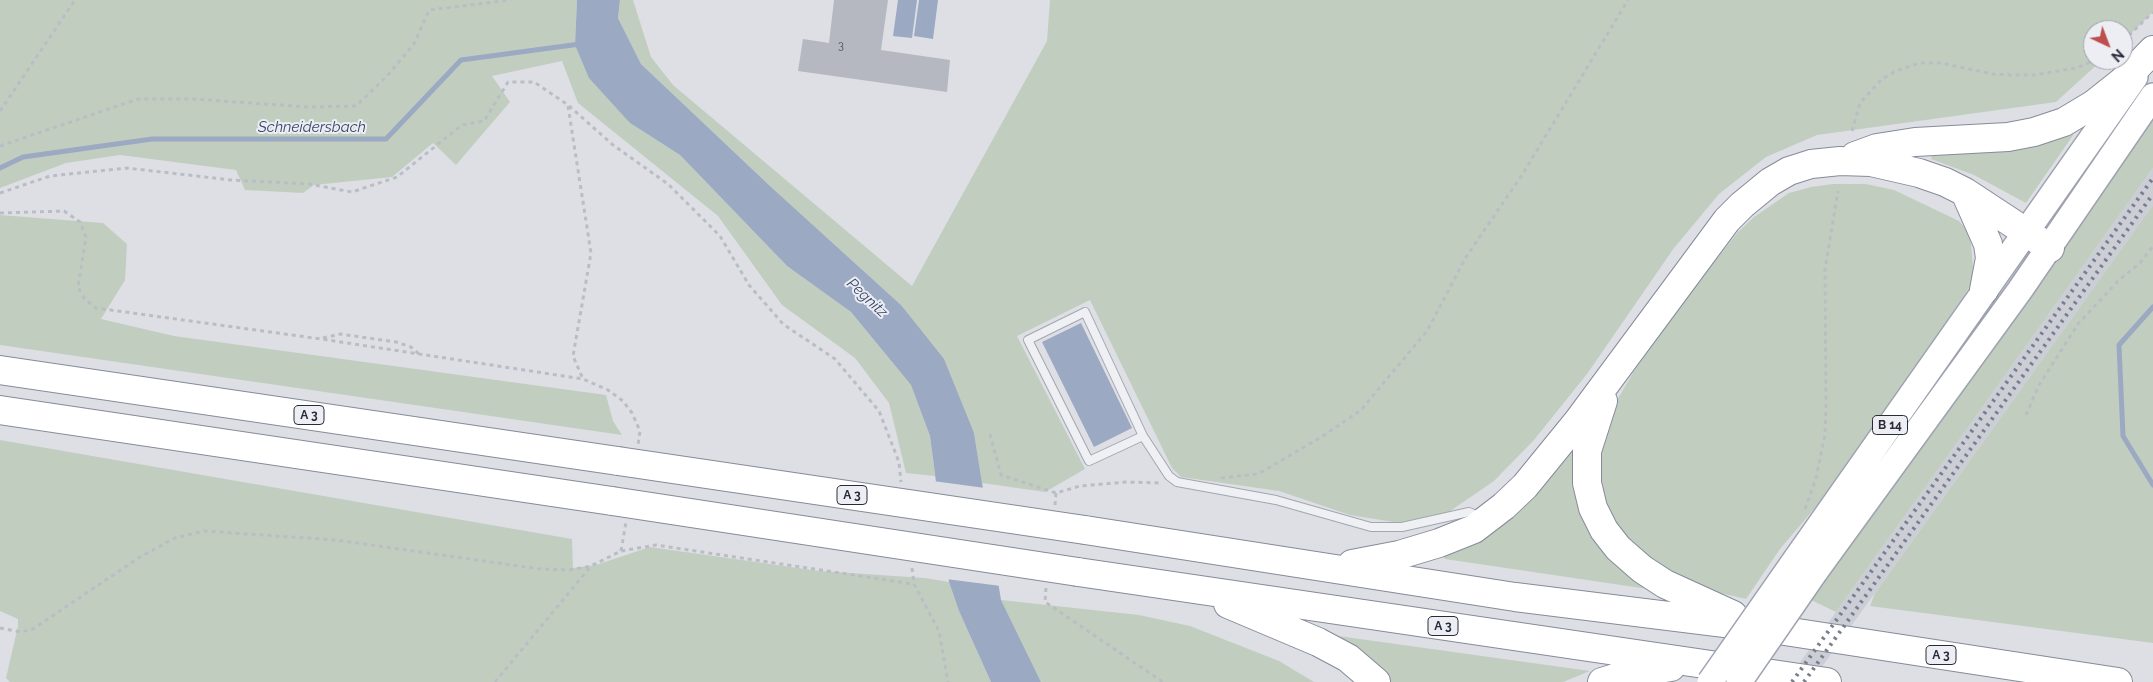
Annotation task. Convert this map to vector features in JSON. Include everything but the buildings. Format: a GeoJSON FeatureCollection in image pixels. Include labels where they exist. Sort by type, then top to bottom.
{"type":"FeatureCollection","features":[{"type":"Feature","properties":{"kind":"highway"},"geometry":{"type":"LineString","coordinates":[[1840,161],[1877,148],[1915,142],[2008,137],[2034,132],[2064,122],[2102,98],[2123,81],[2153,51]]}},
{"type":"Feature","properties":{"kind":"highway"},"geometry":{"type":"LineString","coordinates":[[1331,567],[1371,561],[1439,543],[1474,529],[1488,520],[1525,486],[1612,376],[1711,240],[1742,205],[1770,182],[1790,171],[1811,164],[1840,161],[1895,166],[1936,179],[1965,192],[2050,248]]}},
{"type":"Feature","properties":{"kind":"highway"},"geometry":{"type":"LineString","coordinates":[[1965,192],[1988,244],[1990,258],[1984,290]]}},
{"type":"Feature","properties":{"kind":"highway","name":"A 3"},"geometry":{"type":"LineString","coordinates":[[0,370],[628,455],[1085,530],[1515,597],[1765,628],[2118,682]]}},
{"type":"Feature","properties":{"kind":"highway"},"geometry":{"type":"LineString","coordinates":[[1612,376],[1596,417],[1587,451],[1587,483],[1593,508],[1604,530],[1618,548],[1642,569],[1665,584],[1709,605],[1765,628]]}},
{"type":"Feature","properties":{"kind":"highway","name":"A 3"},"geometry":{"type":"LineString","coordinates":[[0,410],[620,508],[1189,588],[1703,672],[1827,682]]}},
{"type":"Feature","properties":{"kind":"highway"},"geometry":{"type":"LineString","coordinates":[[1189,588],[1318,642],[1348,658],[1376,682]]}},
{"type":"Feature","properties":{"kind":"highway"},"geometry":{"type":"LineString","coordinates":[[1602,682],[1628,674],[1703,672]]}},
{"type":"Feature","properties":{"kind":"main road","name":"B 14"},"geometry":{"type":"LineString","coordinates":[[1739,682],[1806,566],[1984,290],[2153,51]]}},
{"type":"Feature","properties":{"kind":"main road","name":"B 14"},"geometry":{"type":"LineString","coordinates":[[1703,672],[1806,566],[2050,248],[2153,96]]}},
{"type":"Feature","properties":{"kind":"lane"},"geometry":{"type":"LineString","coordinates":[[1143,436],[1089,461],[1028,340],[1085,312],[1143,436],[1169,476],[1177,482],[1276,500],[1371,527],[1402,527],[1469,512],[1488,520]]}},
{"type":"Feature","properties":{"kind":"path"},"geometry":{"type":"LineString","coordinates":[[0,111],[75,0]]}},
{"type":"Feature","properties":{"kind":"path"},"geometry":{"type":"LineString","coordinates":[[0,146],[138,99],[193,99],[308,107],[356,106],[387,76],[414,44],[429,10],[511,0]]}},
{"type":"Feature","properties":{"kind":"path"},"geometry":{"type":"LineString","coordinates":[[1213,478],[1258,474],[1323,436],[1361,410],[1427,331],[1466,257],[1522,175],[1628,0]]}},
{"type":"Feature","properties":{"kind":"path"},"geometry":{"type":"LineString","coordinates":[[2133,31],[2153,12]]}},
{"type":"Feature","properties":{"kind":"path"},"geometry":{"type":"LineString","coordinates":[[1852,132],[1860,103],[1882,79],[1896,71],[1919,63],[1941,63],[1992,74],[2010,75],[2034,75],[2083,65]]}},
{"type":"Feature","properties":{"kind":"path"},"geometry":{"type":"LineString","coordinates":[[0,194],[50,176],[127,168],[231,180],[309,184],[352,192],[397,177],[462,125],[484,121],[508,82],[534,82],[568,105],[613,145],[668,184],[720,236],[750,285],[783,324],[835,359],[880,411],[899,462],[902,490]]}},
{"type":"Feature","properties":{"kind":"path"},"geometry":{"type":"LineString","coordinates":[[568,105],[591,253],[574,356],[582,380]]}},
{"type":"Feature","properties":{"kind":"path"},"geometry":{"type":"LineString","coordinates":[[1804,512],[1816,478],[1824,435],[1826,407],[1824,269],[1838,191]]}},
{"type":"Feature","properties":{"kind":"path"},"geometry":{"type":"LineString","coordinates":[[0,213],[64,211],[80,222],[86,237],[78,286],[84,298],[96,308],[321,339],[582,380],[608,390],[623,401],[632,413],[640,431],[628,455]]}},
{"type":"Feature","properties":{"kind":"path"},"geometry":{"type":"LineString","coordinates":[[2026,415],[2039,385],[2078,324],[2118,281],[2140,263],[2153,246]]}},
{"type":"Feature","properties":{"kind":"path"},"geometry":{"type":"LineString","coordinates":[[321,339],[329,335],[340,334],[396,342],[411,347],[419,355]]}},
{"type":"Feature","properties":{"kind":"path"},"geometry":{"type":"LineString","coordinates":[[990,434],[1000,475],[1056,493],[1080,486],[1126,482],[1177,482]]}},
{"type":"Feature","properties":{"kind":"path"},"geometry":{"type":"LineString","coordinates":[[1054,513],[1056,493]]}},
{"type":"Feature","properties":{"kind":"path"},"geometry":{"type":"LineString","coordinates":[[620,508],[622,551]]}},
{"type":"Feature","properties":{"kind":"path"},"geometry":{"type":"LineString","coordinates":[[0,628],[21,632],[33,629],[140,557],[175,538],[204,531],[336,540],[540,570],[570,570],[591,566],[622,551],[656,545],[914,584]]}},
{"type":"Feature","properties":{"kind":"path"},"geometry":{"type":"LineString","coordinates":[[911,565],[914,584],[939,631],[948,682]]}},
{"type":"Feature","properties":{"kind":"path"},"geometry":{"type":"LineString","coordinates":[[495,682],[591,566]]}},
{"type":"Feature","properties":{"kind":"path"},"geometry":{"type":"LineString","coordinates":[[1047,582],[1044,602],[1163,682]]}},
{"type":"Feature","properties":{"kind":"shaded area"},"geometry":{"type":"Polygon","coordinates":[[[2153,168],[2153,205],[1811,682],[1786,682],[2153,168]]]}},
{"type":"Feature","properties":{"kind":"green space"},"geometry":{"type":"Polygon","coordinates":[[[0,0],[577,0],[575,45],[630,123],[680,155],[787,266],[851,312],[911,385],[930,436],[935,476],[906,473],[889,403],[855,358],[782,305],[718,216],[578,103],[562,61],[492,76],[510,102],[456,165],[433,143],[392,177],[314,185],[303,193],[245,190],[236,170],[120,155],[66,163],[0,188],[0,0]]]}},
{"type":"Feature","properties":{"kind":"green space"},"geometry":{"type":"Polygon","coordinates":[[[620,0],[633,0],[651,57],[673,85],[912,286],[1047,41],[1050,0],[2153,0],[2153,12],[2133,31],[2133,20],[2083,20],[2083,70],[2091,70],[2056,102],[1817,135],[1766,157],[1719,194],[1674,248],[1587,374],[1534,440],[1494,481],[1440,518],[1400,523],[1350,515],[1279,491],[1181,477],[1172,468],[1090,300],[1017,336],[1085,469],[1045,492],[982,483],[974,433],[901,305],[770,186],[641,64],[618,18],[620,0]]]}},
{"type":"Feature","properties":{"kind":"green space"},"geometry":{"type":"Polygon","coordinates":[[[2153,113],[2153,168],[1836,612],[1811,600],[2153,113]]]}},
{"type":"Feature","properties":{"kind":"green space"},"geometry":{"type":"Polygon","coordinates":[[[2074,134],[2026,203],[1974,175],[1931,159],[1932,155],[1983,151],[2053,140],[2074,134]]]}},
{"type":"Feature","properties":{"kind":"green space"},"geometry":{"type":"Polygon","coordinates":[[[1833,184],[1866,184],[1894,190],[1959,221],[1970,233],[1974,279],[1955,312],[1819,503],[1780,549],[1746,599],[1720,593],[1659,567],[1613,527],[1601,491],[1599,445],[1609,414],[1634,371],[1696,285],[1738,232],[1754,217],[1789,193],[1833,184]]]}},
{"type":"Feature","properties":{"kind":"green space"},"geometry":{"type":"Polygon","coordinates":[[[2153,205],[2153,643],[1870,606],[1875,593],[2153,205]]]}},
{"type":"Feature","properties":{"kind":"green space"},"geometry":{"type":"Polygon","coordinates":[[[0,215],[103,223],[127,244],[125,280],[101,319],[174,336],[606,395],[613,421],[622,435],[0,345],[0,215]]]}},
{"type":"Feature","properties":{"kind":"green space"},"geometry":{"type":"Polygon","coordinates":[[[1579,435],[1576,461],[1648,589],[1445,559],[1443,555],[1579,435]]]}},
{"type":"Feature","properties":{"kind":"green space"},"geometry":{"type":"Polygon","coordinates":[[[0,440],[572,539],[573,568],[596,565],[650,547],[819,571],[925,578],[949,582],[959,611],[991,682],[10,682],[6,678],[18,619],[0,611],[0,440]]]}},
{"type":"Feature","properties":{"kind":"green space"},"geometry":{"type":"Polygon","coordinates":[[[1001,600],[1139,615],[1190,626],[1279,661],[1314,682],[1041,682],[1001,600]]]}},
{"type":"Feature","properties":{"kind":"green space"},"geometry":{"type":"Polygon","coordinates":[[[1331,635],[1590,671],[1563,682],[1390,682],[1331,635]]]}},
{"type":"Feature","properties":{"kind":"water","name":"Pegnitz"},"geometry":{"type":"Polygon","coordinates":[[[577,0],[620,0],[618,18],[641,64],[770,186],[901,305],[944,359],[974,433],[1001,600],[1041,682],[991,682],[959,611],[949,582],[930,436],[911,385],[851,312],[787,266],[680,155],[630,123],[589,78],[575,45],[577,0]]]}},
{"type":"Feature","properties":{"kind":"water"},"geometry":{"type":"Polygon","coordinates":[[[898,0],[917,0],[912,38],[893,36],[898,0]]]}},
{"type":"Feature","properties":{"kind":"water"},"geometry":{"type":"Polygon","coordinates":[[[919,0],[938,0],[933,39],[914,36],[919,0]]]}},
{"type":"Feature","properties":{"kind":"water"},"geometry":{"type":"Polygon","coordinates":[[[1081,323],[1132,428],[1094,447],[1042,342],[1081,323]]]}},
{"type":"Feature","properties":{"kind":"pier"},"geometry":{"type":"Polygon","coordinates":[[[933,481],[985,488],[1001,586],[946,579],[933,481]]]}},
{"type":"Feature","properties":{"kind":"waterway","name":"Schneidersbach"},"geometry":{"type":"LineString","coordinates":[[0,168],[23,157],[152,139],[386,139],[461,60],[580,44]]}},
{"type":"Feature","properties":{"kind":"waterway"},"geometry":{"type":"LineString","coordinates":[[2153,307],[2119,345],[2123,436],[2153,485]]}},
{"type":"Feature","properties":{"kind":"railway"},"geometry":{"type":"LineString","coordinates":[[1792,682],[2153,178]]}},
{"type":"Feature","properties":{"kind":"railway"},"geometry":{"type":"LineString","coordinates":[[1804,682],[2153,194]]}}]}
